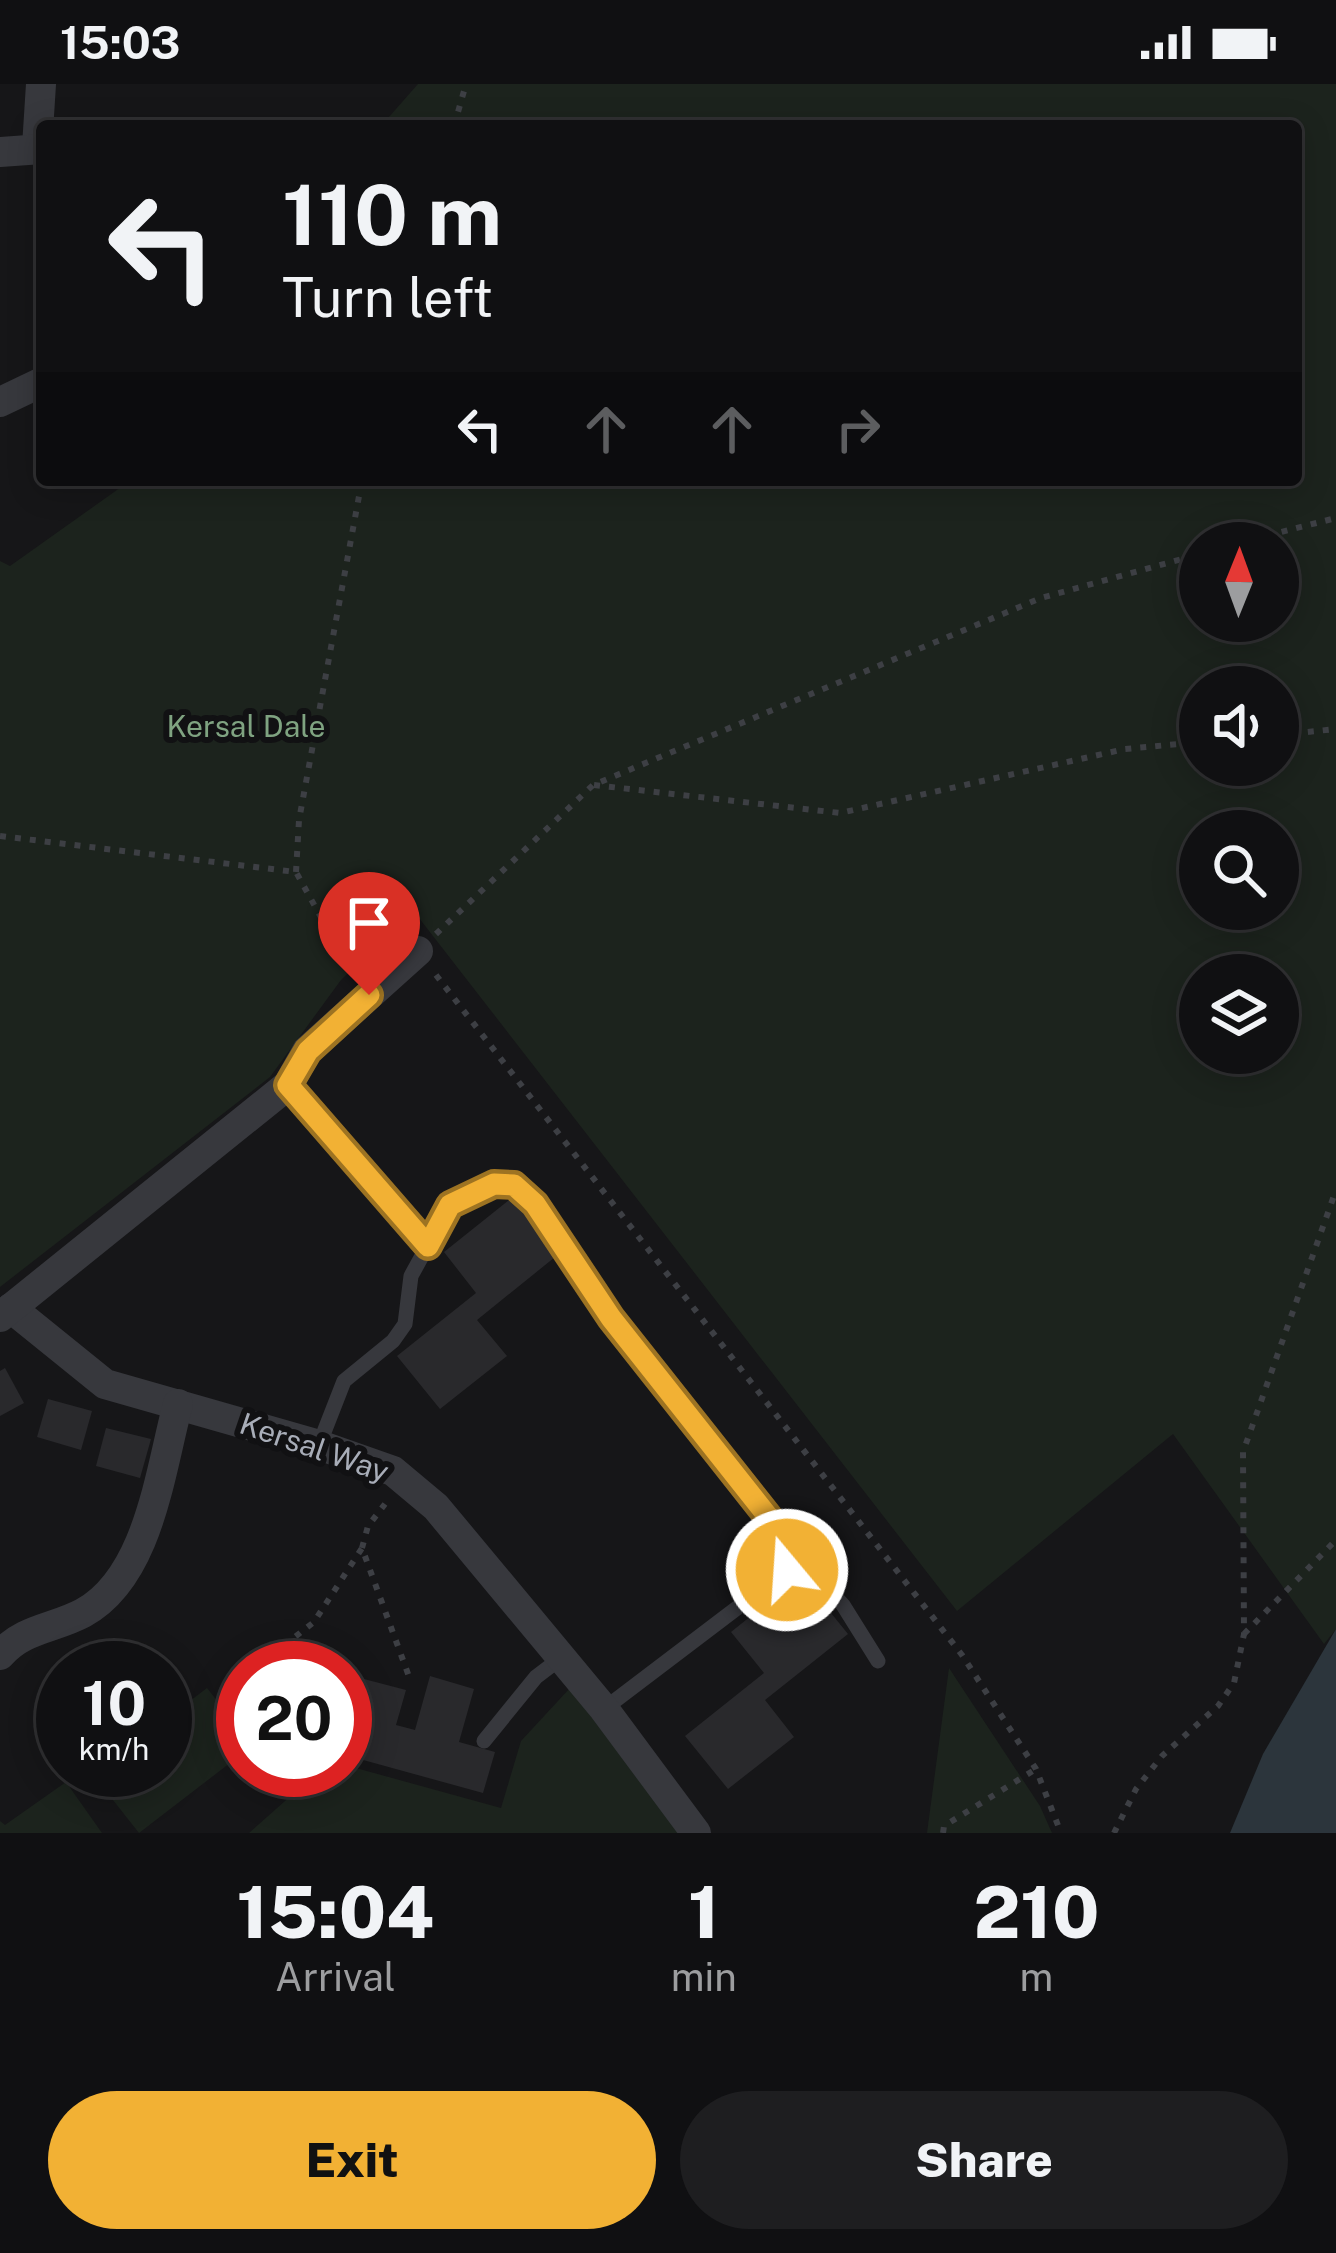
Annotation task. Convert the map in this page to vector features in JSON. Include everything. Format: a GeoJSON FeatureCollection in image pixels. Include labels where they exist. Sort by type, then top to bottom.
{"type":"FeatureCollection","features":[{"type":"Feature","properties":{"kind":"street"},"geometry":{"type":"LineString","coordinates":[[40,84],[40,120]]}},
{"type":"Feature","properties":{"kind":"street"},"geometry":{"type":"LineString","coordinates":[[0,152],[36,148]]}},
{"type":"Feature","properties":{"kind":"street"},"geometry":{"type":"LineString","coordinates":[[0,402],[36,385]]}},
{"type":"Feature","properties":{"kind":"street"},"geometry":{"type":"LineString","coordinates":[[6,1313],[288,1085],[308,1051],[409,959]]}},
{"type":"Feature","properties":{"kind":"street","name":"Kersal Way"},"geometry":{"type":"LineString","coordinates":[[6,1313],[105,1384],[320,1445],[393,1471],[436,1507],[604,1709],[696,1833]]}},
{"type":"Feature","properties":{"kind":"street"},"geometry":{"type":"LineString","coordinates":[[0,1655],[34,1629],[83,1613],[124,1576],[141,1540],[178,1404]]}},
{"type":"Feature","properties":{"kind":"lane"},"geometry":{"type":"LineString","coordinates":[[288,1085],[428,1246]]}},
{"type":"Feature","properties":{"kind":"lane"},"geometry":{"type":"LineString","coordinates":[[320,1445],[344,1381],[393,1341],[405,1324],[411,1276],[450,1205],[494,1184],[514,1185],[535,1204],[611,1318],[756,1498],[790,1549],[843,1605],[878,1660]]}},
{"type":"Feature","properties":{"kind":"lane"},"geometry":{"type":"LineString","coordinates":[[604,1709],[787,1570],[790,1549]]}},
{"type":"Feature","properties":{"kind":"lane"},"geometry":{"type":"LineString","coordinates":[[484,1741],[536,1677],[561,1658]]}},
{"type":"Feature","properties":{"kind":"path"},"geometry":{"type":"LineString","coordinates":[[456,120],[466,84]]}},
{"type":"Feature","properties":{"kind":"path"},"geometry":{"type":"LineString","coordinates":[[361,486],[299,820],[296,872],[322,919],[409,959],[962,1654],[1036,1769],[1061,1833]]}},
{"type":"Feature","properties":{"kind":"path"},"geometry":{"type":"LineString","coordinates":[[1299,527],[1336,518]]}},
{"type":"Feature","properties":{"kind":"path"},"geometry":{"type":"LineString","coordinates":[[409,959],[593,785],[1041,598],[1179,560]]}},
{"type":"Feature","properties":{"kind":"path"},"geometry":{"type":"LineString","coordinates":[[1299,733],[1336,730]]}},
{"type":"Feature","properties":{"kind":"path"},"geometry":{"type":"LineString","coordinates":[[593,785],[840,813],[1126,749],[1179,744]]}},
{"type":"Feature","properties":{"kind":"path"},"geometry":{"type":"LineString","coordinates":[[0,836],[296,872]]}},
{"type":"Feature","properties":{"kind":"path"},"geometry":{"type":"LineString","coordinates":[[1114,1833],[1136,1789],[1162,1756],[1218,1706],[1234,1683],[1244,1634],[1243,1453],[1336,1190]]}},
{"type":"Feature","properties":{"kind":"path"},"geometry":{"type":"LineString","coordinates":[[290,1641],[314,1622],[362,1548],[368,1526],[405,1481]]}},
{"type":"Feature","properties":{"kind":"path"},"geometry":{"type":"LineString","coordinates":[[1244,1634],[1336,1540]]}},
{"type":"Feature","properties":{"kind":"path"},"geometry":{"type":"LineString","coordinates":[[362,1548],[411,1682]]}},
{"type":"Feature","properties":{"kind":"path"},"geometry":{"type":"LineString","coordinates":[[943,1833],[944,1826],[1036,1769]]}},
{"type":"Feature","properties":{"kind":"green space","name":"Kersal Dale"},"geometry":{"type":"Polygon","coordinates":[[[418,84],[1336,84],[1336,1629],[1324,1644],[1173,1434],[957,1611],[412,909],[341,980],[270,1077],[0,1287],[0,561],[10,566],[123,486],[1302,486],[1302,120],[386,120],[418,84]]]}},
{"type":"Feature","properties":{"kind":"green space"},"geometry":{"type":"Polygon","coordinates":[[[949,1668],[1040,1806],[1052,1833],[927,1833],[949,1668]]]}},
{"type":"Feature","properties":{"kind":"green space"},"geometry":{"type":"Polygon","coordinates":[[[207,1688],[216,1700],[216,1774],[192,1792],[192,1699],[207,1688]]]}},
{"type":"Feature","properties":{"kind":"green space"},"geometry":{"type":"Polygon","coordinates":[[[570,1688],[679,1833],[249,1833],[290,1797],[372,1797],[372,1772],[501,1808],[521,1741],[570,1688]]]}},
{"type":"Feature","properties":{"kind":"green space"},"geometry":{"type":"Polygon","coordinates":[[[45,1797],[77,1797],[102,1833],[0,1833],[0,1821],[5,1825],[45,1797]]]}},
{"type":"Feature","properties":{"kind":"green space"},"geometry":{"type":"Polygon","coordinates":[[[111,1797],[186,1797],[139,1833],[111,1797]]]}},
{"type":"Feature","properties":{"kind":"shaded area"},"geometry":{"type":"Polygon","coordinates":[[[1336,1629],[1336,1833],[1230,1833],[1263,1754],[1336,1629]]]}},
{"type":"Feature","properties":{"kind":"building"},"geometry":{"type":"Polygon","coordinates":[[[514,1196],[560,1253],[477,1320],[507,1356],[440,1409],[397,1356],[476,1293],[444,1252],[514,1196]]]}},
{"type":"Feature","properties":{"kind":"building"},"geometry":{"type":"Polygon","coordinates":[[[5,1368],[24,1403],[0,1416],[0,1371],[5,1368]]]}},
{"type":"Feature","properties":{"kind":"building"},"geometry":{"type":"Polygon","coordinates":[[[48,1399],[92,1411],[81,1450],[37,1437],[48,1399]]]}},
{"type":"Feature","properties":{"kind":"building"},"geometry":{"type":"Polygon","coordinates":[[[106,1428],[151,1439],[140,1478],[96,1466],[106,1428]]]}},
{"type":"Feature","properties":{"kind":"building"},"geometry":{"type":"Polygon","coordinates":[[[801,1576],[848,1634],[765,1700],[794,1737],[728,1789],[685,1736],[764,1673],[731,1632],[801,1576]]]}},
{"type":"Feature","properties":{"kind":"building"},"geometry":{"type":"Polygon","coordinates":[[[430,1676],[474,1689],[459,1742],[495,1752],[483,1793],[372,1762],[372,1681],[406,1690],[396,1725],[415,1730],[430,1676]]]}},
{"type":"Feature","properties":{"kind":"route"},"geometry":{"type":"LineString","coordinates":[[369,995],[308,1051],[288,1085],[428,1246],[450,1205],[494,1184],[514,1185],[535,1204],[611,1318],[785,1538],[790,1549],[787,1570]]}}]}
